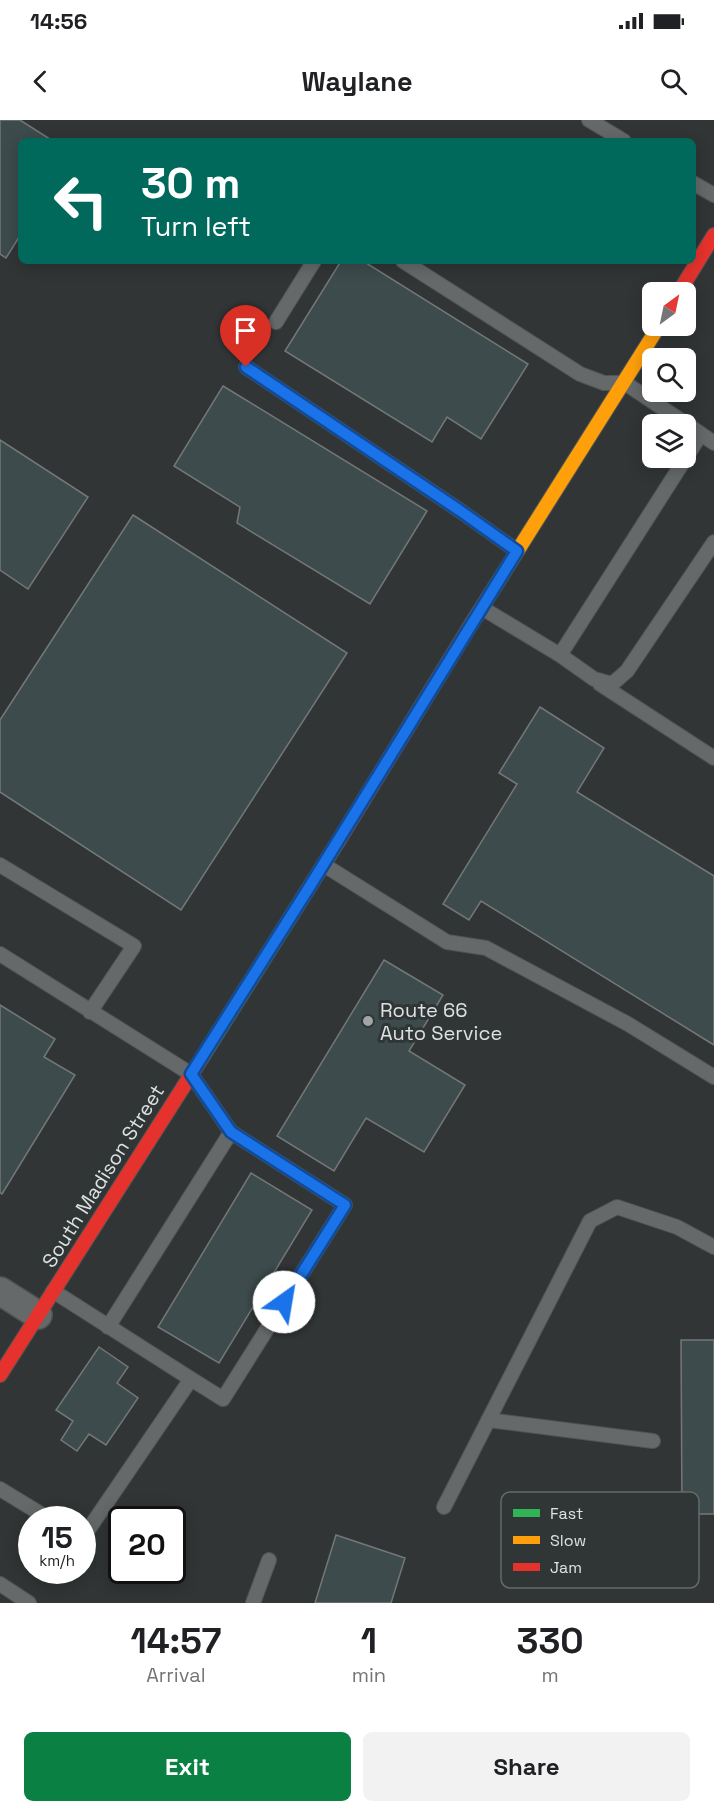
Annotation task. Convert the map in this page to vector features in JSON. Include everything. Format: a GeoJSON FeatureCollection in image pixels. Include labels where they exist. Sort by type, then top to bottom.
{"type":"FeatureCollection","features":[{"type":"Feature","properties":{"kind":"street"},"geometry":{"type":"LineString","coordinates":[[685,282],[714,235]]}},
{"type":"Feature","properties":{"kind":"street","name":"South Madison Street"},"geometry":{"type":"LineString","coordinates":[[0,1375],[324,865],[517,551],[653,336]]}},
{"type":"Feature","properties":{"kind":"street"},"geometry":{"type":"LineString","coordinates":[[0,1291],[38,1315]]}},
{"type":"Feature","properties":{"kind":"lane"},"geometry":{"type":"LineString","coordinates":[[590,120],[619,138]]}},
{"type":"Feature","properties":{"kind":"lane"},"geometry":{"type":"LineString","coordinates":[[696,185],[714,195]]}},
{"type":"Feature","properties":{"kind":"lane"},"geometry":{"type":"LineString","coordinates":[[701,256],[714,264]]}},
{"type":"Feature","properties":{"kind":"lane"},"geometry":{"type":"LineString","coordinates":[[276,322],[312,264]]}},
{"type":"Feature","properties":{"kind":"lane"},"geometry":{"type":"LineString","coordinates":[[408,264],[580,374],[604,383],[624,383],[714,443]]}},
{"type":"Feature","properties":{"kind":"lane"},"geometry":{"type":"LineString","coordinates":[[246,367],[517,551]]}},
{"type":"Feature","properties":{"kind":"lane"},"geometry":{"type":"LineString","coordinates":[[560,655],[701,434]]}},
{"type":"Feature","properties":{"kind":"lane"},"geometry":{"type":"LineString","coordinates":[[594,679],[612,684],[627,671],[714,542]]}},
{"type":"Feature","properties":{"kind":"lane"},"geometry":{"type":"LineString","coordinates":[[482,608],[560,655],[714,758]]}},
{"type":"Feature","properties":{"kind":"lane"},"geometry":{"type":"LineString","coordinates":[[0,865],[134,946],[90,1012]]}},
{"type":"Feature","properties":{"kind":"lane"},"geometry":{"type":"LineString","coordinates":[[324,865],[447,942],[486,948],[628,1024],[714,1077]]}},
{"type":"Feature","properties":{"kind":"lane"},"geometry":{"type":"LineString","coordinates":[[0,954],[191,1074],[231,1132],[345,1205],[223,1399],[53,1292]]}},
{"type":"Feature","properties":{"kind":"lane"},"geometry":{"type":"LineString","coordinates":[[108,1326],[231,1132]]}},
{"type":"Feature","properties":{"kind":"lane"},"geometry":{"type":"LineString","coordinates":[[444,1508],[590,1221],[617,1207],[677,1227],[714,1247]]}},
{"type":"Feature","properties":{"kind":"lane"},"geometry":{"type":"LineString","coordinates":[[96,1518],[191,1379]]}},
{"type":"Feature","properties":{"kind":"lane"},"geometry":{"type":"LineString","coordinates":[[488,1420],[653,1441]]}},
{"type":"Feature","properties":{"kind":"lane"},"geometry":{"type":"LineString","coordinates":[[0,1489],[28,1506]]}},
{"type":"Feature","properties":{"kind":"lane"},"geometry":{"type":"LineString","coordinates":[[253,1603],[269,1560]]}},
{"type":"Feature","properties":{"kind":"lane"},"geometry":{"type":"LineString","coordinates":[[0,1584],[29,1603]]}},
{"type":"Feature","properties":{"kind":"building"},"geometry":{"type":"Polygon","coordinates":[[[0,120],[20,120],[48,138],[18,138],[18,239],[6,258],[0,254],[0,120]]]}},
{"type":"Feature","properties":{"kind":"building"},"geometry":{"type":"Polygon","coordinates":[[[339,264],[368,264],[528,364],[481,439],[447,417],[432,442],[285,351],[339,264]]]}},
{"type":"Feature","properties":{"kind":"building"},"geometry":{"type":"Polygon","coordinates":[[[223,386],[427,511],[370,604],[237,523],[240,507],[174,466],[223,386]]]}},
{"type":"Feature","properties":{"kind":"building"},"geometry":{"type":"Polygon","coordinates":[[[0,440],[88,497],[28,589],[0,570],[0,440]]]}},
{"type":"Feature","properties":{"kind":"building"},"geometry":{"type":"Polygon","coordinates":[[[133,515],[347,653],[181,910],[0,792],[0,720],[133,515]]]}},
{"type":"Feature","properties":{"kind":"building"},"geometry":{"type":"Polygon","coordinates":[[[540,707],[604,748],[577,792],[714,876],[714,1045],[481,901],[469,920],[443,904],[517,784],[499,773],[540,707]]]}},
{"type":"Feature","properties":{"kind":"building"},"geometry":{"type":"Polygon","coordinates":[[[384,960],[443,995],[409,1051],[465,1085],[424,1152],[366,1118],[334,1171],[277,1136],[384,960]]]}},
{"type":"Feature","properties":{"kind":"building"},"geometry":{"type":"Polygon","coordinates":[[[0,1005],[55,1039],[44,1057],[75,1075],[2,1194],[0,1193],[0,1005]]]}},
{"type":"Feature","properties":{"kind":"building"},"geometry":{"type":"Polygon","coordinates":[[[251,1173],[312,1210],[219,1363],[158,1327],[251,1173]]]}},
{"type":"Feature","properties":{"kind":"building"},"geometry":{"type":"Polygon","coordinates":[[[681,1340],[714,1340],[714,1514],[699,1514],[699,1492],[682,1492],[681,1340]]]}},
{"type":"Feature","properties":{"kind":"building"},"geometry":{"type":"Polygon","coordinates":[[[99,1347],[128,1367],[117,1383],[138,1398],[106,1445],[89,1434],[77,1451],[61,1440],[73,1421],[56,1410],[99,1347]]]}},
{"type":"Feature","properties":{"kind":"building"},"geometry":{"type":"Polygon","coordinates":[[[336,1535],[405,1558],[391,1603],[315,1603],[336,1535]]]}},
{"type":"Feature","properties":{"kind":"traffic: fast"},"geometry":{"type":"LineString","coordinates":[[203,1056],[339,840]]}},
{"type":"Feature","properties":{"kind":"traffic: slow"},"geometry":{"type":"LineString","coordinates":[[472,623],[653,336]]}},
{"type":"Feature","properties":{"kind":"traffic: jam"},"geometry":{"type":"LineString","coordinates":[[685,282],[714,235]]}},
{"type":"Feature","properties":{"kind":"traffic: jam"},"geometry":{"type":"LineString","coordinates":[[339,840],[472,623]]}},
{"type":"Feature","properties":{"kind":"traffic: jam"},"geometry":{"type":"LineString","coordinates":[[0,1375],[203,1056]]}},
{"type":"Feature","properties":{"kind":"place","name":"Route 66 Auto Service"},"geometry":{"type":"Point","coordinates":[368,1021]}},
{"type":"Feature","properties":{"kind":"route"},"geometry":{"type":"LineString","coordinates":[[246,367],[517,551],[437,683],[191,1074],[231,1132],[345,1205],[284,1302]]}}]}
